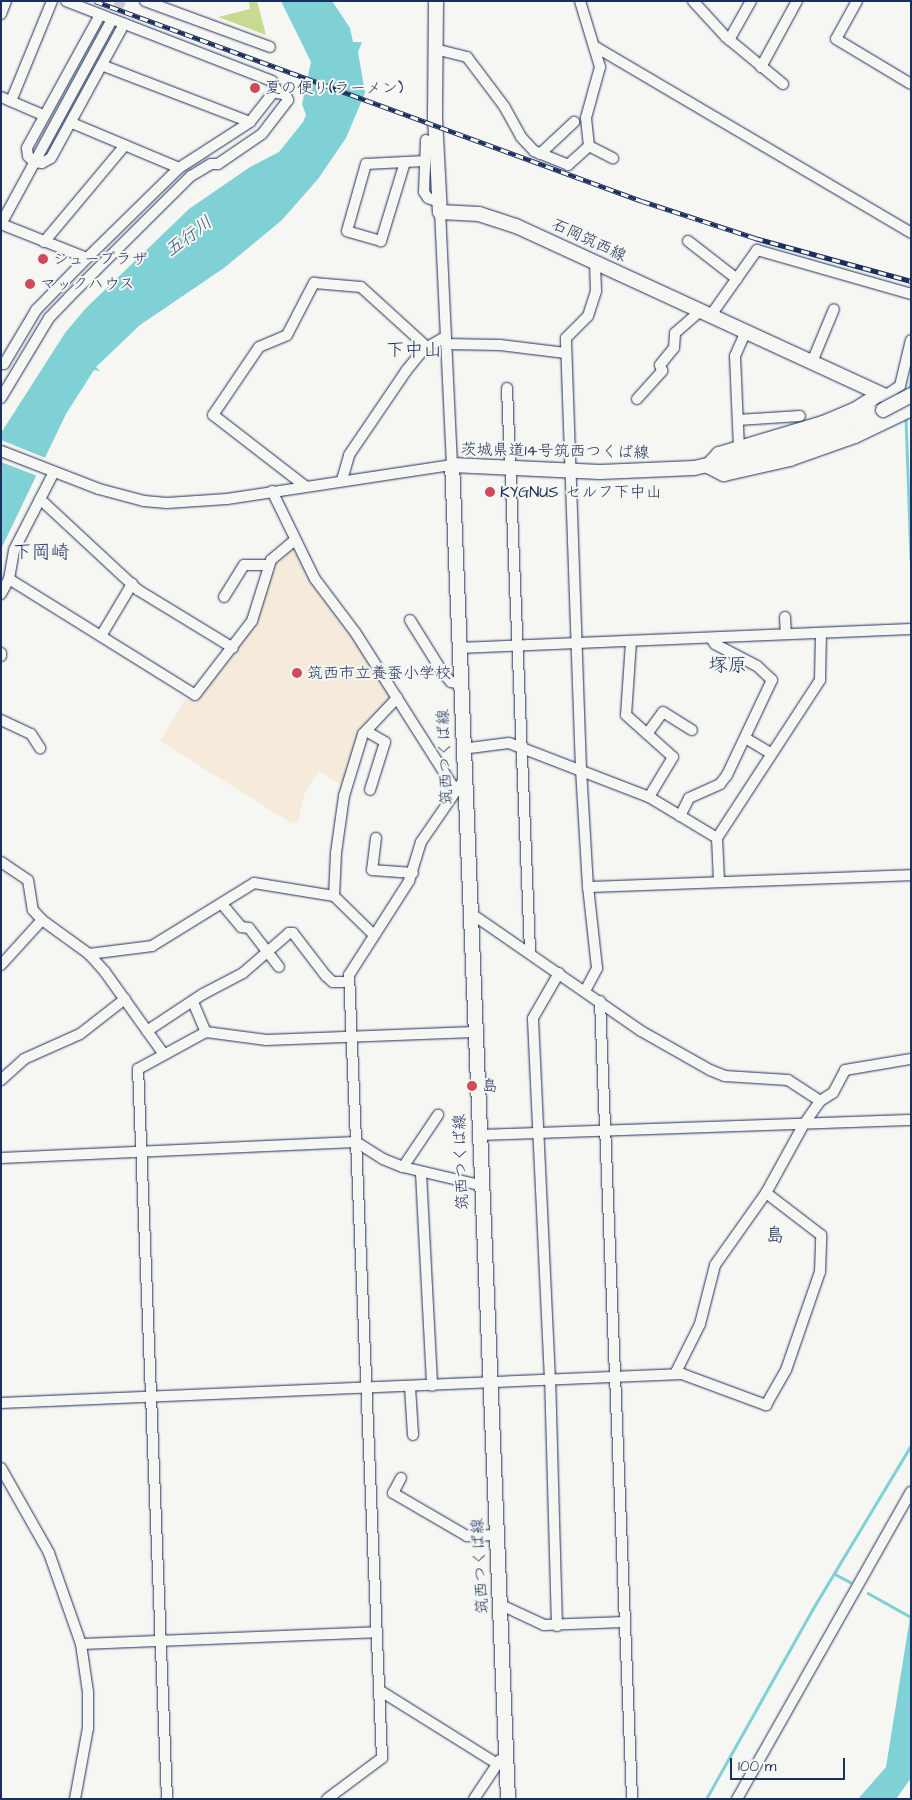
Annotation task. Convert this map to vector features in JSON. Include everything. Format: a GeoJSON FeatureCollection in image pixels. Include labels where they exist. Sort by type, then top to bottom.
{"type":"FeatureCollection","features":[{"type":"Feature","properties":{"kind":"main road"},"geometry":{"type":"LineString","coordinates":[[436,1],[434,49],[439,207]]}},
{"type":"Feature","properties":{"kind":"main road","name":"石岡筑西線"},"geometry":{"type":"LineString","coordinates":[[439,207],[496,218],[911,408]]}},
{"type":"Feature","properties":{"kind":"main road"},"geometry":{"type":"LineString","coordinates":[[883,395],[823,423],[718,454],[708,466],[724,474],[790,459],[855,436],[911,408]]}},
{"type":"Feature","properties":{"kind":"main road","name":"茨城県道14号筑西つくば線"},"geometry":{"type":"LineString","coordinates":[[454,523],[452,465],[627,472],[708,466],[796,445],[883,410],[911,395]]}},
{"type":"Feature","properties":{"kind":"main road","name":"筑西つくば線"},"geometry":{"type":"LineString","coordinates":[[454,523],[462,749],[460,786],[469,912],[499,1604],[501,1760],[508,1799]]}},
{"type":"Feature","properties":{"kind":"street"},"geometry":{"type":"LineString","coordinates":[[1,14],[6,1]]}},
{"type":"Feature","properties":{"kind":"street"},"geometry":{"type":"LineString","coordinates":[[43,115],[6,99],[52,1]]}},
{"type":"Feature","properties":{"kind":"street"},"geometry":{"type":"LineString","coordinates":[[1,398],[49,318],[86,266],[182,166],[250,122],[276,89],[272,81],[66,1]]}},
{"type":"Feature","properties":{"kind":"street"},"geometry":{"type":"LineString","coordinates":[[145,1],[270,47]]}},
{"type":"Feature","properties":{"kind":"street"},"geometry":{"type":"LineString","coordinates":[[580,1],[594,46],[599,76],[586,118],[589,146]]}},
{"type":"Feature","properties":{"kind":"street"},"geometry":{"type":"LineString","coordinates":[[693,1],[729,40],[783,84]]}},
{"type":"Feature","properties":{"kind":"street"},"geometry":{"type":"LineString","coordinates":[[729,40],[751,1]]}},
{"type":"Feature","properties":{"kind":"street"},"geometry":{"type":"LineString","coordinates":[[761,68],[797,1]]}},
{"type":"Feature","properties":{"kind":"street"},"geometry":{"type":"LineString","coordinates":[[857,1],[836,39],[911,84]]}},
{"type":"Feature","properties":{"kind":"street"},"geometry":{"type":"LineString","coordinates":[[100,15],[43,115],[27,148],[28,156],[34,162],[42,163],[51,158],[104,66],[124,24]]}},
{"type":"Feature","properties":{"kind":"street"},"geometry":{"type":"LineString","coordinates":[[86,266],[44,242],[1,224],[110,23]]}},
{"type":"Feature","properties":{"kind":"street"},"geometry":{"type":"LineString","coordinates":[[594,46],[911,233]]}},
{"type":"Feature","properties":{"kind":"street"},"geometry":{"type":"LineString","coordinates":[[434,49],[467,57],[504,106],[521,138],[540,154],[568,165],[589,146]]}},
{"type":"Feature","properties":{"kind":"street"},"geometry":{"type":"LineString","coordinates":[[104,66],[250,122]]}},
{"type":"Feature","properties":{"kind":"street"},"geometry":{"type":"LineString","coordinates":[[1,363],[4,364],[36,310],[86,266],[192,175],[211,164],[218,164],[262,134],[288,100],[286,95],[273,92]]}},
{"type":"Feature","properties":{"kind":"street"},"geometry":{"type":"LineString","coordinates":[[540,154],[574,122]]}},
{"type":"Feature","properties":{"kind":"street"},"geometry":{"type":"LineString","coordinates":[[72,123],[182,166],[192,175]]}},
{"type":"Feature","properties":{"kind":"street"},"geometry":{"type":"LineString","coordinates":[[1,451],[121,496],[166,503],[227,499],[342,480],[452,465],[439,207],[424,192],[426,140]]}},
{"type":"Feature","properties":{"kind":"street"},"geometry":{"type":"LineString","coordinates":[[44,242],[125,145]]}},
{"type":"Feature","properties":{"kind":"street"},"geometry":{"type":"LineString","coordinates":[[589,146],[613,158]]}},
{"type":"Feature","properties":{"kind":"street"},"geometry":{"type":"LineString","coordinates":[[405,162],[381,241],[347,231],[366,164],[405,162],[425,161]]}},
{"type":"Feature","properties":{"kind":"street"},"geometry":{"type":"LineString","coordinates":[[688,241],[737,279]]}},
{"type":"Feature","properties":{"kind":"street"},"geometry":{"type":"LineString","coordinates":[[637,399],[662,371],[660,365],[674,348],[675,333],[706,313],[737,279],[757,250],[911,294]]}},
{"type":"Feature","properties":{"kind":"street"},"geometry":{"type":"LineString","coordinates":[[585,991],[597,968],[588,887],[581,770],[578,644],[569,470],[566,338],[588,316],[596,291],[594,262]]}},
{"type":"Feature","properties":{"kind":"street"},"geometry":{"type":"LineString","coordinates":[[304,486],[212,415],[259,348],[287,336],[314,283],[361,287],[427,347]]}},
{"type":"Feature","properties":{"kind":"street"},"geometry":{"type":"LineString","coordinates":[[812,362],[834,309]]}},
{"type":"Feature","properties":{"kind":"street"},"geometry":{"type":"LineString","coordinates":[[739,448],[735,356],[746,331]]}},
{"type":"Feature","properties":{"kind":"street"},"geometry":{"type":"LineString","coordinates":[[342,480],[349,455],[406,370],[427,347],[445,340],[566,353]]}},
{"type":"Feature","properties":{"kind":"street"},"geometry":{"type":"LineString","coordinates":[[883,395],[900,386],[911,340]]}},
{"type":"Feature","properties":{"kind":"street"},"geometry":{"type":"LineString","coordinates":[[507,388],[530,952]]}},
{"type":"Feature","properties":{"kind":"street"},"geometry":{"type":"LineString","coordinates":[[738,420],[800,416]]}},
{"type":"Feature","properties":{"kind":"street"},"geometry":{"type":"LineString","coordinates":[[1,594],[9,579],[14,550],[52,471]]}},
{"type":"Feature","properties":{"kind":"street"},"geometry":{"type":"LineString","coordinates":[[272,491],[315,578],[355,632],[397,698],[460,786],[421,842],[413,872],[349,974],[382,1758],[327,1799]]}},
{"type":"Feature","properties":{"kind":"street"},"geometry":{"type":"LineString","coordinates":[[40,499],[132,584],[233,648]]}},
{"type":"Feature","properties":{"kind":"street"},"geometry":{"type":"LineString","coordinates":[[9,579],[195,695],[252,621],[271,560],[295,540]]}},
{"type":"Feature","properties":{"kind":"street"},"geometry":{"type":"LineString","coordinates":[[224,597],[244,564],[269,565]]}},
{"type":"Feature","properties":{"kind":"street"},"geometry":{"type":"LineString","coordinates":[[101,636],[132,584]]}},
{"type":"Feature","properties":{"kind":"street"},"geometry":{"type":"LineString","coordinates":[[785,617],[786,634]]}},
{"type":"Feature","properties":{"kind":"street"},"geometry":{"type":"LineString","coordinates":[[410,620],[442,673],[451,682],[460,684]]}},
{"type":"Feature","properties":{"kind":"street"},"geometry":{"type":"LineString","coordinates":[[459,648],[910,629]]}},
{"type":"Feature","properties":{"kind":"street"},"geometry":{"type":"LineString","coordinates":[[719,881],[717,838],[770,753],[820,680],[821,633]]}},
{"type":"Feature","properties":{"kind":"street"},"geometry":{"type":"LineString","coordinates":[[680,816],[689,798],[720,784],[747,739],[771,685],[771,676],[715,644],[712,638]]}},
{"type":"Feature","properties":{"kind":"street"},"geometry":{"type":"LineString","coordinates":[[631,642],[626,716],[673,757],[649,797]]}},
{"type":"Feature","properties":{"kind":"street"},"geometry":{"type":"LineString","coordinates":[[334,896],[336,853],[344,796],[366,731],[397,698]]}},
{"type":"Feature","properties":{"kind":"street"},"geometry":{"type":"LineString","coordinates":[[647,734],[664,712],[692,730]]}},
{"type":"Feature","properties":{"kind":"street"},"geometry":{"type":"LineString","coordinates":[[1,720],[31,734],[40,748]]}},
{"type":"Feature","properties":{"kind":"street"},"geometry":{"type":"LineString","coordinates":[[366,731],[385,742],[370,790]]}},
{"type":"Feature","properties":{"kind":"street"},"geometry":{"type":"LineString","coordinates":[[747,739],[770,753]]}},
{"type":"Feature","properties":{"kind":"street"},"geometry":{"type":"LineString","coordinates":[[462,749],[497,742],[522,748],[649,797],[717,838]]}},
{"type":"Feature","properties":{"kind":"street"},"geometry":{"type":"LineString","coordinates":[[376,838],[372,870],[413,872]]}},
{"type":"Feature","properties":{"kind":"street"},"geometry":{"type":"LineString","coordinates":[[1,862],[28,880],[33,910],[42,920],[89,954],[125,999],[163,1053]]}},
{"type":"Feature","properties":{"kind":"street"},"geometry":{"type":"LineString","coordinates":[[588,887],[911,874]]}},
{"type":"Feature","properties":{"kind":"street"},"geometry":{"type":"LineString","coordinates":[[89,954],[152,946],[254,883],[334,896],[373,934]]}},
{"type":"Feature","properties":{"kind":"street"},"geometry":{"type":"LineString","coordinates":[[222,904],[241,927],[249,928],[279,967]]}},
{"type":"Feature","properties":{"kind":"street"},"geometry":{"type":"LineString","coordinates":[[469,912],[530,952],[640,1031],[710,1070],[725,1076],[788,1080],[820,1101]]}},
{"type":"Feature","properties":{"kind":"street"},"geometry":{"type":"LineString","coordinates":[[1,965],[42,920]]}},
{"type":"Feature","properties":{"kind":"street"},"geometry":{"type":"LineString","coordinates":[[147,1031],[192,1002],[243,973],[293,933],[326,976],[333,982],[349,982]]}},
{"type":"Feature","properties":{"kind":"street"},"geometry":{"type":"LineString","coordinates":[[557,1626],[550,1380],[533,1018],[559,973]]}},
{"type":"Feature","properties":{"kind":"street"},"geometry":{"type":"LineString","coordinates":[[1,1080],[24,1059],[80,1034],[125,999]]}},
{"type":"Feature","properties":{"kind":"street"},"geometry":{"type":"LineString","coordinates":[[192,1002],[206,1032]]}},
{"type":"Feature","properties":{"kind":"street"},"geometry":{"type":"LineString","coordinates":[[600,1002],[603,1132],[632,1799]]}},
{"type":"Feature","properties":{"kind":"street"},"geometry":{"type":"LineString","coordinates":[[167,1799],[138,1069],[163,1053],[206,1032],[266,1040],[474,1032]]}},
{"type":"Feature","properties":{"kind":"street"},"geometry":{"type":"LineString","coordinates":[[675,1374],[700,1324],[715,1265],[766,1193],[804,1124],[820,1101],[833,1093],[845,1070],[911,1059]]}},
{"type":"Feature","properties":{"kind":"street"},"geometry":{"type":"LineString","coordinates":[[403,1167],[438,1115]]}},
{"type":"Feature","properties":{"kind":"street"},"geometry":{"type":"LineString","coordinates":[[478,1135],[911,1120]]}},
{"type":"Feature","properties":{"kind":"street"},"geometry":{"type":"LineString","coordinates":[[1,1158],[356,1142],[383,1160],[403,1167],[480,1184]]}},
{"type":"Feature","properties":{"kind":"street"},"geometry":{"type":"LineString","coordinates":[[421,1172],[432,1386]]}},
{"type":"Feature","properties":{"kind":"street"},"geometry":{"type":"LineString","coordinates":[[1,1403],[682,1374],[766,1405],[786,1370],[820,1272],[821,1234],[766,1193]]}},
{"type":"Feature","properties":{"kind":"street"},"geometry":{"type":"LineString","coordinates":[[410,1386],[413,1435]]}},
{"type":"Feature","properties":{"kind":"street"},"geometry":{"type":"LineString","coordinates":[[1,1468],[49,1553],[81,1644],[88,1692],[88,1728],[75,1799]]}},
{"type":"Feature","properties":{"kind":"street"},"geometry":{"type":"LineString","coordinates":[[400,1478],[393,1493],[467,1536],[496,1535]]}},
{"type":"Feature","properties":{"kind":"street"},"geometry":{"type":"LineString","coordinates":[[737,1799],[911,1492]]}},
{"type":"Feature","properties":{"kind":"street"},"geometry":{"type":"LineString","coordinates":[[499,1604],[533,1621],[557,1626],[624,1622]]}},
{"type":"Feature","properties":{"kind":"street"},"geometry":{"type":"LineString","coordinates":[[81,1644],[377,1632]]}},
{"type":"Feature","properties":{"kind":"street"},"geometry":{"type":"LineString","coordinates":[[379,1690],[501,1760],[474,1799]]}},
{"type":"Feature","properties":{"kind":"shaded area","name":"筑西市立養蚕小学校"},"geometry":{"type":"Polygon","coordinates":[[[293,546],[321,598],[339,616],[391,696],[375,715],[343,786],[319,771],[304,795],[298,821],[293,824],[160,741],[186,699],[198,701],[202,694],[200,692],[234,653],[254,623],[273,565],[293,546]]]}},
{"type":"Feature","properties":{"kind":"green space"},"geometry":{"type":"Polygon","coordinates":[[[249,1],[257,1],[266,35],[218,17],[250,9],[249,1]]]}},
{"type":"Feature","properties":{"kind":"water","name":"五行川"},"geometry":{"type":"Polygon","coordinates":[[[281,1],[332,1],[350,28],[353,42],[362,42],[358,52],[365,93],[346,138],[318,179],[282,220],[224,268],[140,325],[96,367],[100,371],[94,370],[66,414],[1,549],[1,433],[65,333],[86,308],[189,209],[250,167],[279,152],[303,122],[306,115],[302,104],[311,62],[281,1]]]}},
{"type":"Feature","properties":{"kind":"water"},"geometry":{"type":"Polygon","coordinates":[[[911,1611],[911,1778],[896,1799],[858,1799],[886,1767],[911,1611]]]}},
{"type":"Feature","properties":{"kind":"pier"},"geometry":{"type":"Polygon","coordinates":[[[1,440],[48,459],[40,477],[1,462],[1,440]]]}},
{"type":"Feature","properties":{"kind":"waterway"},"geometry":{"type":"LineString","coordinates":[[909,392],[911,378]]}},
{"type":"Feature","properties":{"kind":"waterway"},"geometry":{"type":"LineString","coordinates":[[906,417],[911,559]]}},
{"type":"Feature","properties":{"kind":"waterway"},"geometry":{"type":"LineString","coordinates":[[706,1799],[812,1610],[911,1445]]}},
{"type":"Feature","properties":{"kind":"waterway"},"geometry":{"type":"LineString","coordinates":[[835,1574],[850,1582]]}},
{"type":"Feature","properties":{"kind":"waterway"},"geometry":{"type":"LineString","coordinates":[[868,1593],[911,1617]]}},
{"type":"Feature","properties":{"kind":"tunnel"},"geometry":{"type":"LineString","coordinates":[[110,23],[121,1]]}},
{"type":"Feature","properties":{"kind":"railway"},"geometry":{"type":"LineString","coordinates":[[95,1],[642,201],[755,238],[911,281]]}},
{"type":"Feature","properties":{"kind":"place","name":"夏の便り(ラーメン)"},"geometry":{"type":"Point","coordinates":[255,88]}},
{"type":"Feature","properties":{"kind":"place","name":"シュープラザ"},"geometry":{"type":"Point","coordinates":[43,259]}},
{"type":"Feature","properties":{"kind":"place","name":"マックハウス"},"geometry":{"type":"Point","coordinates":[30,284]}},
{"type":"Feature","properties":{"kind":"place","name":"KYGNUS セルフ下中山"},"geometry":{"type":"Point","coordinates":[490,492]}},
{"type":"Feature","properties":{"kind":"place","name":"筑西市立養蚕小学校"},"geometry":{"type":"Point","coordinates":[297,673]}},
{"type":"Feature","properties":{"kind":"place","name":"島"},"geometry":{"type":"Point","coordinates":[472,1086]}},
{"type":"Feature","properties":{"kind":"district","name":"下中山"},"geometry":{"type":"Point","coordinates":[414,351]}},
{"type":"Feature","properties":{"kind":"district","name":"下岡崎"},"geometry":{"type":"Point","coordinates":[41,553]}},
{"type":"Feature","properties":{"kind":"district","name":"塚原"},"geometry":{"type":"Point","coordinates":[728,666]}},
{"type":"Feature","properties":{"kind":"district","name":"島"},"geometry":{"type":"Point","coordinates":[775,1236]}}]}
